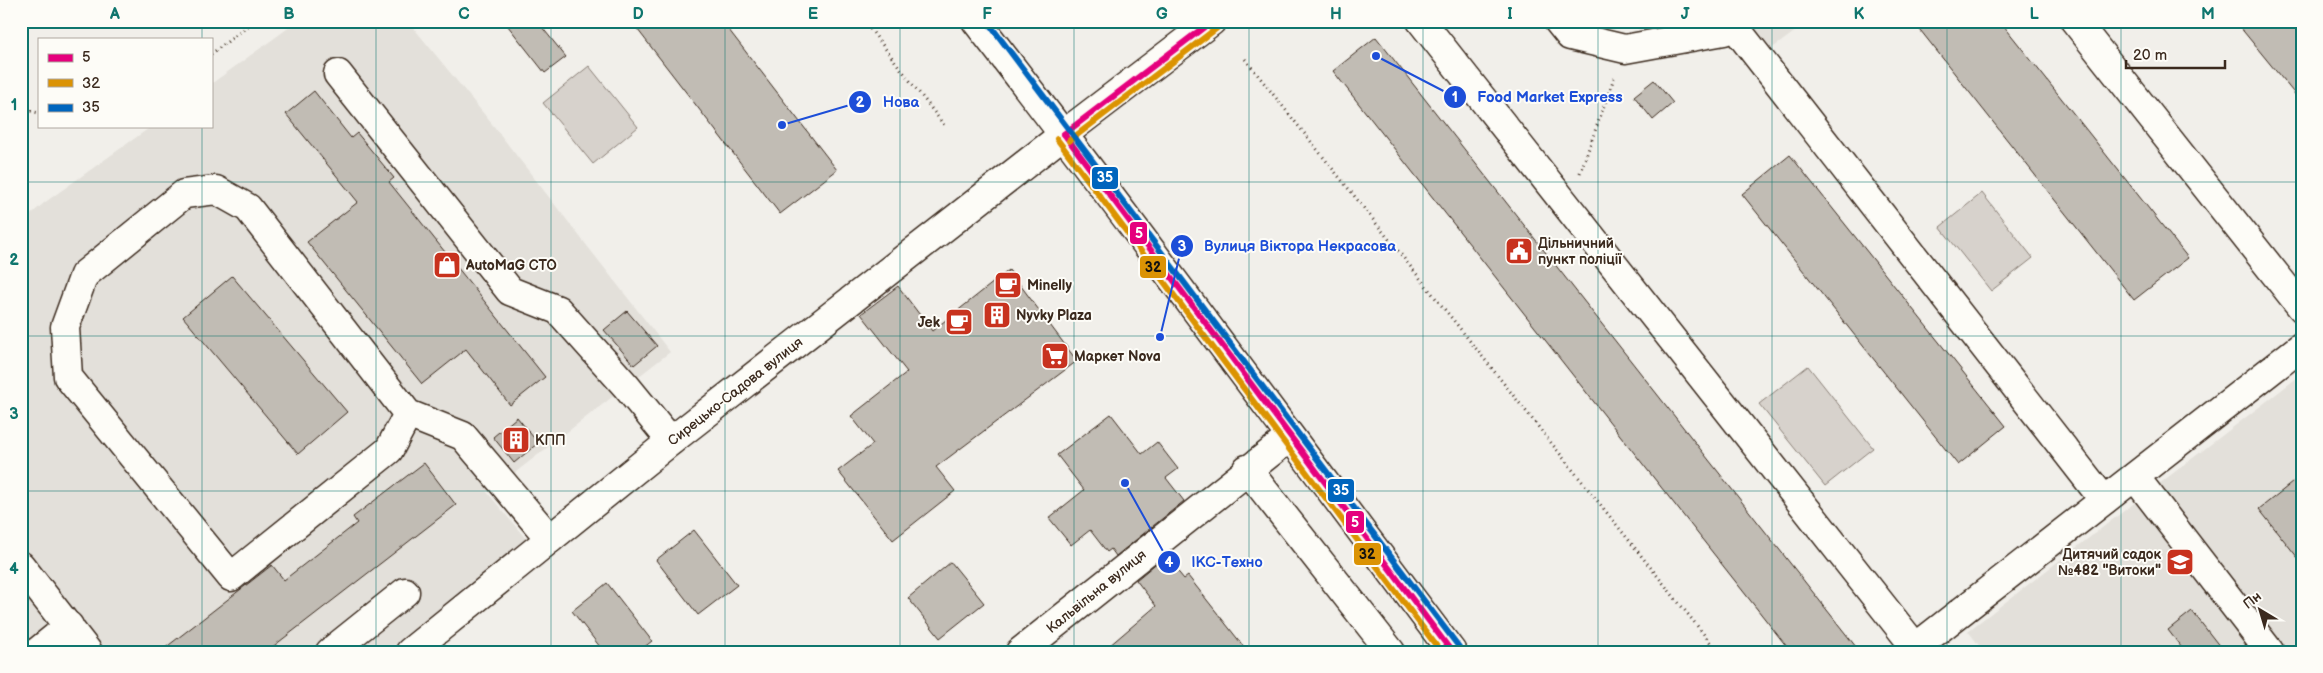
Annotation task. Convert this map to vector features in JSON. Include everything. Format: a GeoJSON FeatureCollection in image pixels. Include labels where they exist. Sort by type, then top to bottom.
{"type":"FeatureCollection","features":[{"type":"Feature","properties":{"kind":"street"},"geometry":{"type":"LineString","coordinates":[[976,21],[1064,134],[1452,652]]}},
{"type":"Feature","properties":{"kind":"street","name":"Сирецько-Садова вулиця"},"geometry":{"type":"LineString","coordinates":[[410,652],[671,441],[1212,21]]}},
{"type":"Feature","properties":{"kind":"street"},"geometry":{"type":"LineString","coordinates":[[1421,21],[1918,649],[2104,500],[2302,346]]}},
{"type":"Feature","properties":{"kind":"street"},"geometry":{"type":"LineString","coordinates":[[1558,21],[1570,36],[1625,49],[1724,31],[1737,24],[2104,500]]}},
{"type":"Feature","properties":{"kind":"street"},"geometry":{"type":"LineString","coordinates":[[2075,21],[2302,308]]}},
{"type":"Feature","properties":{"kind":"street"},"geometry":{"type":"LineString","coordinates":[[338,74],[510,291],[558,310],[626,386],[671,441]]}},
{"type":"Feature","properties":{"kind":"street"},"geometry":{"type":"LineString","coordinates":[[408,414],[389,450],[231,577],[68,377],[65,327],[84,275],[184,194],[216,190],[248,208],[408,414],[463,436],[550,539]]}},
{"type":"Feature","properties":{"kind":"street","name":"Кальвільна вулиця"},"geometry":{"type":"LineString","coordinates":[[1020,652],[1247,469],[1290,437]]}},
{"type":"Feature","properties":{"kind":"street"},"geometry":{"type":"LineString","coordinates":[[1247,469],[1391,652]]}},
{"type":"Feature","properties":{"kind":"street"},"geometry":{"type":"LineString","coordinates":[[2135,477],[2270,652]]}},
{"type":"Feature","properties":{"kind":"street"},"geometry":{"type":"LineString","coordinates":[[21,566],[88,652]]}},
{"type":"Feature","properties":{"kind":"street"},"geometry":{"type":"LineString","coordinates":[[330,652],[405,592]]}},
{"type":"Feature","properties":{"kind":"street"},"geometry":{"type":"LineString","coordinates":[[37,652],[69,626]]}},
{"type":"Feature","properties":{"kind":"path"},"geometry":{"type":"LineString","coordinates":[[212,53],[255,21]]}},
{"type":"Feature","properties":{"kind":"path"},"geometry":{"type":"LineString","coordinates":[[864,21],[944,125]]}},
{"type":"Feature","properties":{"kind":"path"},"geometry":{"type":"LineString","coordinates":[[1568,207],[1625,49]]}},
{"type":"Feature","properties":{"kind":"path"},"geometry":{"type":"LineString","coordinates":[[1245,59],[1718,652]]}},
{"type":"Feature","properties":{"kind":"path"},"geometry":{"type":"LineString","coordinates":[[21,109],[38,113]]}},
{"type":"Feature","properties":{"kind":"shaded area"},"geometry":{"type":"Polygon","coordinates":[[[298,21],[408,21],[488,119],[670,352],[503,482],[487,492],[526,539],[387,652],[21,652],[21,223],[44,203],[149,128],[212,128],[212,83],[298,21]]]}},
{"type":"Feature","properties":{"kind":"shaded area"},"geometry":{"type":"Polygon","coordinates":[[[1726,21],[1809,21],[1755,61],[1726,21]]]}},
{"type":"Feature","properties":{"kind":"shaded area"},"geometry":{"type":"Polygon","coordinates":[[[589,66],[638,127],[593,164],[543,103],[589,66]]]}},
{"type":"Feature","properties":{"kind":"shaded area"},"geometry":{"type":"Polygon","coordinates":[[[1982,193],[2033,258],[1991,291],[1940,227],[1982,193]]]}},
{"type":"Feature","properties":{"kind":"shaded area"},"geometry":{"type":"Polygon","coordinates":[[[1808,366],[1873,448],[1825,486],[1759,404],[1808,366]]]}},
{"type":"Feature","properties":{"kind":"shaded area","name":"Дитячий садок №482 \"Витоки\""},"geometry":{"type":"Polygon","coordinates":[[[2302,374],[2302,652],[1984,652],[1968,631],[2302,374]]]}},
{"type":"Feature","properties":{"kind":"building"},"geometry":{"type":"Polygon","coordinates":[[[504,21],[537,21],[566,57],[545,73],[504,21]]]}},
{"type":"Feature","properties":{"kind":"building"},"geometry":{"type":"Polygon","coordinates":[[[631,21],[722,21],[837,170],[780,214],[631,21]]]}},
{"type":"Feature","properties":{"kind":"building"},"geometry":{"type":"Polygon","coordinates":[[[1913,21],[2000,21],[2188,258],[2134,300],[1913,21]]]}},
{"type":"Feature","properties":{"kind":"building"},"geometry":{"type":"Polygon","coordinates":[[[2235,21],[2302,21],[2302,103],[2235,21]]]}},
{"type":"Feature","properties":{"kind":"building"},"geometry":{"type":"Polygon","coordinates":[[[1376,37],[1860,652],[1791,652],[1333,71],[1376,37]]]}},
{"type":"Feature","properties":{"kind":"building"},"geometry":{"type":"Polygon","coordinates":[[[1654,80],[1673,103],[1653,120],[1634,96],[1654,80]]]}},
{"type":"Feature","properties":{"kind":"building"},"geometry":{"type":"Polygon","coordinates":[[[314,91],[351,138],[357,133],[394,178],[389,182],[545,377],[510,405],[466,349],[422,384],[307,242],[358,202],[286,114],[314,91]]]}},
{"type":"Feature","properties":{"kind":"building"},"geometry":{"type":"Polygon","coordinates":[[[1790,155],[2006,426],[1958,465],[1742,194],[1790,155]]]}},
{"type":"Feature","properties":{"kind":"building"},"geometry":{"type":"Polygon","coordinates":[[[1009,270],[1077,361],[936,467],[955,491],[893,540],[838,471],[873,444],[851,416],[907,372],[861,314],[898,286],[932,331],[1009,270]]]}},
{"type":"Feature","properties":{"kind":"building"},"geometry":{"type":"Polygon","coordinates":[[[232,276],[347,412],[298,454],[183,317],[232,276]]]}},
{"type":"Feature","properties":{"kind":"building"},"geometry":{"type":"Polygon","coordinates":[[[627,311],[657,346],[634,365],[604,330],[627,311]]]}},
{"type":"Feature","properties":{"kind":"building"},"geometry":{"type":"Polygon","coordinates":[[[1111,414],[1142,454],[1157,442],[1178,469],[1166,478],[1184,501],[1116,556],[1111,549],[1107,552],[1090,530],[1071,545],[1049,518],[1084,490],[1057,455],[1111,414]]]}},
{"type":"Feature","properties":{"kind":"building","name":"КПП"},"geometry":{"type":"Polygon","coordinates":[[[517,417],[538,443],[514,463],[493,437],[517,417]]]}},
{"type":"Feature","properties":{"kind":"building"},"geometry":{"type":"Polygon","coordinates":[[[424,463],[456,505],[266,652],[160,652],[272,565],[284,580],[357,523],[353,517],[424,463]]]}},
{"type":"Feature","properties":{"kind":"building"},"geometry":{"type":"Polygon","coordinates":[[[2302,475],[2302,563],[2259,509],[2302,475]]]}},
{"type":"Feature","properties":{"kind":"building"},"geometry":{"type":"Polygon","coordinates":[[[694,530],[737,585],[698,615],[656,560],[694,530]]]}},
{"type":"Feature","properties":{"kind":"building"},"geometry":{"type":"Polygon","coordinates":[[[1165,556],[1184,579],[1188,576],[1248,652],[1102,652],[1156,606],[1136,580],[1165,556]]]}},
{"type":"Feature","properties":{"kind":"building"},"geometry":{"type":"Polygon","coordinates":[[[951,562],[984,603],[940,638],[908,598],[951,562]]]}},
{"type":"Feature","properties":{"kind":"building"},"geometry":{"type":"Polygon","coordinates":[[[607,583],[652,641],[638,652],[604,652],[572,611],[607,583]]]}},
{"type":"Feature","properties":{"kind":"building"},"geometry":{"type":"Polygon","coordinates":[[[2192,611],[2224,652],[2185,652],[2168,630],[2192,611]]]}},
{"type":"Feature","properties":{"kind":"transit line","name":"35"},"geometry":{"type":"LineString","coordinates":[[987,21],[1459,647]]}},
{"type":"Feature","properties":{"kind":"transit line","name":"5"},"geometry":{"type":"LineString","coordinates":[[1064,134],[1212,21]]}},
{"type":"Feature","properties":{"kind":"transit line","name":"32"},"geometry":{"type":"LineString","coordinates":[[1069,141],[1217,28]]}},
{"type":"Feature","properties":{"kind":"transit line","name":"5"},"geometry":{"type":"LineString","coordinates":[[1064,134],[1452,652]]}},
{"type":"Feature","properties":{"kind":"transit line","name":"32"},"geometry":{"type":"LineString","coordinates":[[1057,139],[1441,652]]}},
{"type":"Feature","properties":{"kind":"place","name":"Food Market Express"},"geometry":{"type":"Point","coordinates":[1376,56]}},
{"type":"Feature","properties":{"kind":"place","name":"Нова"},"geometry":{"type":"Point","coordinates":[782,125]}},
{"type":"Feature","properties":{"kind":"place","name":"Дільничний пункт поліції"},"geometry":{"type":"Point","coordinates":[1519,251]}},
{"type":"Feature","properties":{"kind":"place","name":"AutoMaG СТО"},"geometry":{"type":"Point","coordinates":[447,265]}},
{"type":"Feature","properties":{"kind":"place","name":"Minelly"},"geometry":{"type":"Point","coordinates":[1008,285]}},
{"type":"Feature","properties":{"kind":"place","name":"Nyvky Plaza"},"geometry":{"type":"Point","coordinates":[997,315]}},
{"type":"Feature","properties":{"kind":"place","name":"Jek"},"geometry":{"type":"Point","coordinates":[959,322]}},
{"type":"Feature","properties":{"kind":"place","name":"Вулиця Віктора Некрасова"},"geometry":{"type":"Point","coordinates":[1160,337]}},
{"type":"Feature","properties":{"kind":"place","name":"Маркет Nova"},"geometry":{"type":"Point","coordinates":[1055,356]}},
{"type":"Feature","properties":{"kind":"place","name":"КПП"},"geometry":{"type":"Point","coordinates":[516,440]}},
{"type":"Feature","properties":{"kind":"place","name":"ІКС-Техно"},"geometry":{"type":"Point","coordinates":[1125,483]}},
{"type":"Feature","properties":{"kind":"place","name":"Дитячий садок №482 \"Витоки\""},"geometry":{"type":"Point","coordinates":[2180,562]}}]}
